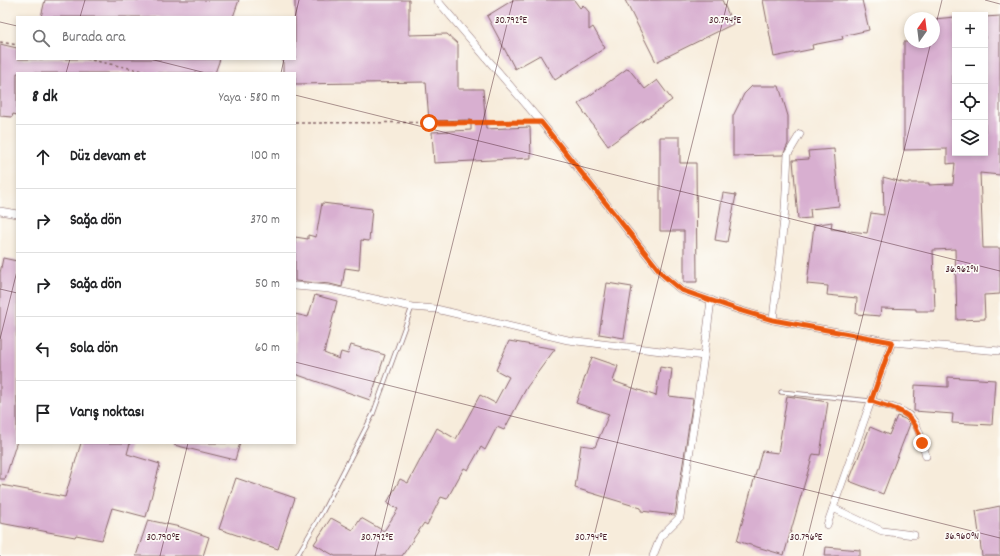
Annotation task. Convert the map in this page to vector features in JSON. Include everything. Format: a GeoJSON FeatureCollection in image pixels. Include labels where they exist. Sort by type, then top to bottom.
{"type":"FeatureCollection","features":[{"type":"Feature","properties":{"kind":"street"},"geometry":{"type":"LineString","coordinates":[[437,0],[541,122],[663,275],[681,290],[773,320],[892,342],[1000,351]]}},
{"type":"Feature","properties":{"kind":"street"},"geometry":{"type":"LineString","coordinates":[[773,320],[786,210],[788,154],[800,134]]}},
{"type":"Feature","properties":{"kind":"street"},"geometry":{"type":"LineString","coordinates":[[0,211],[16,214]]}},
{"type":"Feature","properties":{"kind":"street"},"geometry":{"type":"LineString","coordinates":[[296,286],[328,289],[412,307],[436,309],[568,340],[704,356]]}},
{"type":"Feature","properties":{"kind":"street"},"geometry":{"type":"LineString","coordinates":[[653,556],[661,536],[680,517],[711,300]]}},
{"type":"Feature","properties":{"kind":"street"},"geometry":{"type":"LineString","coordinates":[[827,525],[892,342]]}},
{"type":"Feature","properties":{"kind":"street"},"geometry":{"type":"LineString","coordinates":[[871,401],[901,411],[910,416],[920,436],[926,456]]}},
{"type":"Feature","properties":{"kind":"street"},"geometry":{"type":"LineString","coordinates":[[833,508],[882,531],[914,535]]}},
{"type":"Feature","properties":{"kind":"lane"},"geometry":{"type":"LineString","coordinates":[[297,556],[323,512],[373,414],[412,307]]}},
{"type":"Feature","properties":{"kind":"lane"},"geometry":{"type":"LineString","coordinates":[[781,392],[871,401]]}},
{"type":"Feature","properties":{"kind":"path"},"geometry":{"type":"LineString","coordinates":[[0,42],[16,45]]}},
{"type":"Feature","properties":{"kind":"path"},"geometry":{"type":"LineString","coordinates":[[91,60],[148,72]]}},
{"type":"Feature","properties":{"kind":"path"},"geometry":{"type":"LineString","coordinates":[[296,123],[541,122]]}},
{"type":"Feature","properties":{"kind":"building"},"geometry":{"type":"Polygon","coordinates":[[[45,0],[239,0],[233,16],[41,16],[45,0]]]}},
{"type":"Feature","properties":{"kind":"building"},"geometry":{"type":"Polygon","coordinates":[[[295,0],[409,0],[409,35],[447,34],[458,44],[458,89],[483,89],[486,129],[530,127],[531,158],[434,163],[432,132],[471,130],[471,120],[429,121],[426,82],[296,84],[296,72],[283,72],[283,60],[296,60],[295,0]]]}},
{"type":"Feature","properties":{"kind":"building"},"geometry":{"type":"Polygon","coordinates":[[[513,0],[574,0],[580,8],[583,5],[589,12],[589,30],[593,27],[605,48],[555,80],[540,55],[515,69],[487,16],[513,0]]]}},
{"type":"Feature","properties":{"kind":"building"},"geometry":{"type":"Polygon","coordinates":[[[625,0],[722,0],[733,24],[656,62],[625,0]]]}},
{"type":"Feature","properties":{"kind":"building"},"geometry":{"type":"Polygon","coordinates":[[[763,0],[862,0],[869,30],[842,36],[843,39],[812,45],[813,49],[774,57],[763,0]]]}},
{"type":"Feature","properties":{"kind":"building"},"geometry":{"type":"Polygon","coordinates":[[[1000,16],[1000,175],[980,173],[983,248],[1000,248],[1000,294],[984,295],[985,319],[957,320],[955,249],[933,250],[935,311],[881,308],[880,316],[856,314],[857,298],[827,295],[828,286],[807,284],[814,225],[832,222],[831,229],[867,233],[871,213],[884,215],[883,177],[905,183],[929,183],[929,185],[953,184],[955,163],[947,164],[947,149],[904,150],[904,48],[940,48],[940,18],[952,17],[952,156],[988,156],[988,17],[1000,16]]]}},
{"type":"Feature","properties":{"kind":"building"},"geometry":{"type":"Polygon","coordinates":[[[0,44],[16,48],[16,60],[220,60],[215,72],[16,72],[16,115],[13,114],[12,117],[0,116],[0,44]]]}},
{"type":"Feature","properties":{"kind":"building"},"geometry":{"type":"Polygon","coordinates":[[[628,68],[645,89],[657,80],[672,100],[608,146],[578,104],[628,68]]]}},
{"type":"Feature","properties":{"kind":"building"},"geometry":{"type":"Polygon","coordinates":[[[752,86],[779,86],[788,116],[788,144],[783,155],[733,156],[733,116],[744,94],[752,86]]]}},
{"type":"Feature","properties":{"kind":"building"},"geometry":{"type":"Polygon","coordinates":[[[660,137],[680,137],[680,163],[696,163],[697,282],[684,282],[684,231],[660,231],[660,137]]]}},
{"type":"Feature","properties":{"kind":"building"},"geometry":{"type":"Polygon","coordinates":[[[834,149],[839,206],[810,209],[811,218],[798,219],[793,160],[809,159],[808,151],[834,149]]]}},
{"type":"Feature","properties":{"kind":"building"},"geometry":{"type":"Polygon","coordinates":[[[723,193],[736,195],[727,242],[715,240],[723,193]]]}},
{"type":"Feature","properties":{"kind":"building"},"geometry":{"type":"Polygon","coordinates":[[[322,203],[372,209],[369,241],[361,240],[359,270],[345,268],[342,287],[330,284],[296,281],[296,237],[308,239],[308,235],[316,237],[322,203]]]}},
{"type":"Feature","properties":{"kind":"building"},"geometry":{"type":"Polygon","coordinates":[[[3,258],[16,261],[16,444],[5,479],[0,479],[0,273],[3,258]]]}},
{"type":"Feature","properties":{"kind":"building"},"geometry":{"type":"Polygon","coordinates":[[[607,283],[632,287],[624,338],[599,334],[607,283]]]}},
{"type":"Feature","properties":{"kind":"building"},"geometry":{"type":"Polygon","coordinates":[[[315,295],[337,301],[324,353],[339,359],[341,352],[348,354],[351,345],[385,355],[370,400],[296,374],[296,314],[308,317],[315,295]]]}},
{"type":"Feature","properties":{"kind":"building"},"geometry":{"type":"Polygon","coordinates":[[[509,341],[555,349],[527,387],[504,430],[497,427],[485,450],[481,447],[468,470],[464,468],[447,499],[441,497],[427,525],[424,523],[402,556],[335,556],[314,544],[331,518],[353,530],[361,518],[384,531],[398,509],[387,503],[400,479],[408,483],[437,428],[456,439],[480,395],[495,403],[509,377],[496,370],[509,341]]]}},
{"type":"Feature","properties":{"kind":"building"},"geometry":{"type":"Polygon","coordinates":[[[592,357],[618,366],[613,381],[656,396],[660,367],[672,369],[669,396],[693,399],[675,515],[641,511],[641,508],[575,488],[581,445],[595,447],[609,414],[576,403],[592,357]]]}},
{"type":"Feature","properties":{"kind":"building"},"geometry":{"type":"Polygon","coordinates":[[[948,377],[995,380],[992,425],[952,423],[953,414],[914,411],[915,385],[948,387],[948,377]]]}},
{"type":"Feature","properties":{"kind":"building"},"geometry":{"type":"Polygon","coordinates":[[[787,396],[828,402],[820,455],[813,454],[784,555],[737,541],[762,451],[778,453],[787,396]]]}},
{"type":"Feature","properties":{"kind":"building"},"geometry":{"type":"Polygon","coordinates":[[[897,416],[905,419],[910,424],[883,494],[849,481],[870,427],[889,435],[897,416]]]}},
{"type":"Feature","properties":{"kind":"building"},"geometry":{"type":"Polygon","coordinates":[[[81,444],[130,444],[127,454],[160,464],[146,517],[112,508],[102,540],[76,535],[75,537],[0,523],[1,485],[65,497],[81,444]]]}},
{"type":"Feature","properties":{"kind":"building"},"geometry":{"type":"Polygon","coordinates":[[[174,444],[240,444],[235,460],[174,444]]]}},
{"type":"Feature","properties":{"kind":"building"},"geometry":{"type":"Polygon","coordinates":[[[236,478],[295,498],[278,549],[219,529],[236,478]]]}},
{"type":"Feature","properties":{"kind":"building"},"geometry":{"type":"Polygon","coordinates":[[[1000,506],[1000,556],[982,556],[976,511],[1000,506]]]}},
{"type":"Feature","properties":{"kind":"building"},"geometry":{"type":"Polygon","coordinates":[[[148,520],[180,527],[209,537],[203,556],[136,556],[148,520]]]}},
{"type":"Feature","properties":{"kind":"building"},"geometry":{"type":"Polygon","coordinates":[[[826,547],[860,550],[860,556],[825,556],[826,547]]]}},
{"type":"Feature","properties":{"kind":"route"},"geometry":{"type":"LineString","coordinates":[[429,123],[541,122],[663,275],[681,290],[773,320],[892,342],[871,401],[904,412],[910,416],[918,429],[922,443]]}}]}
